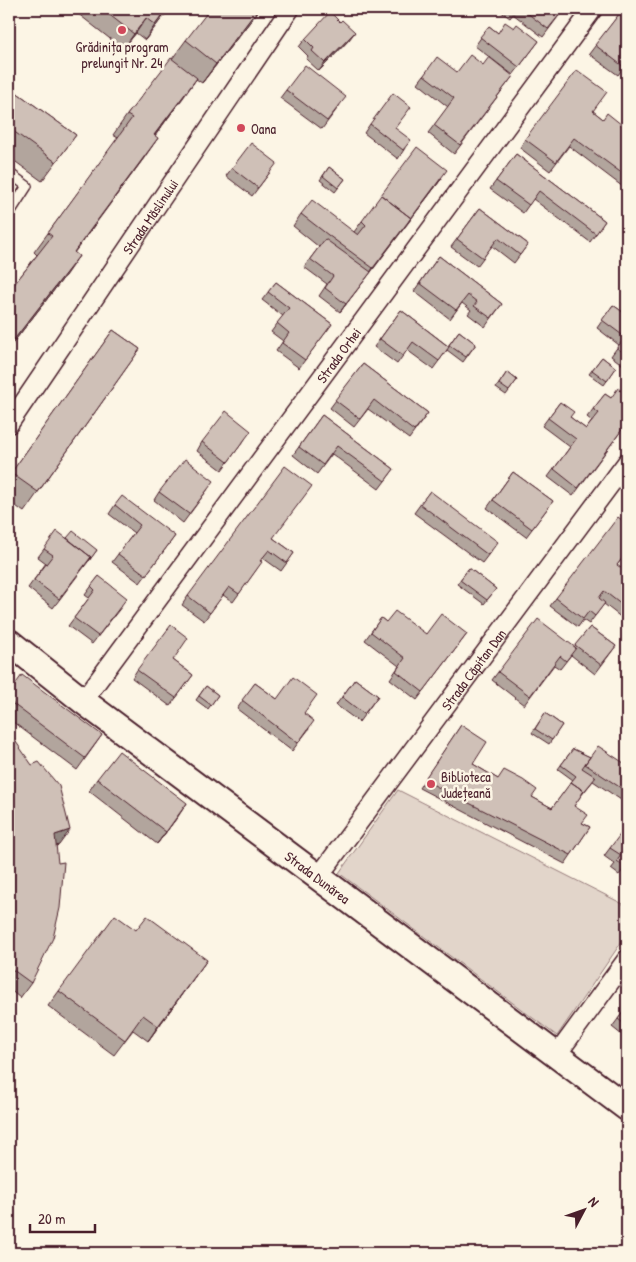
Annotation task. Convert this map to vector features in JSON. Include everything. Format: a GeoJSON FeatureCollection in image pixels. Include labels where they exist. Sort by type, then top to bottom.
{"type":"FeatureCollection","features":[{"type":"Feature","properties":{"kind":"street","name":"Strada Măslinului"},"geometry":{"type":"LineString","coordinates":[[9,424],[290,9]]}},
{"type":"Feature","properties":{"kind":"street","name":"Strada Orhei"},"geometry":{"type":"LineString","coordinates":[[83,700],[593,9]]}},
{"type":"Feature","properties":{"kind":"street","name":"Strada Căpitan Dan"},"geometry":{"type":"LineString","coordinates":[[319,876],[627,462]]}},
{"type":"Feature","properties":{"kind":"street","name":"Strada Dunărea"},"geometry":{"type":"LineString","coordinates":[[9,642],[83,700],[627,1108]]}},
{"type":"Feature","properties":{"kind":"street"},"geometry":{"type":"LineString","coordinates":[[556,1056],[627,959]]}},
{"type":"Feature","properties":{"kind":"lane"},"geometry":{"type":"LineString","coordinates":[[9,173],[27,186],[9,214]]}},
{"type":"Feature","properties":{"kind":"shaded area"},"geometry":{"type":"Polygon","coordinates":[[[398,790],[627,906],[627,934],[557,1036],[339,873],[398,790]]]}},
{"type":"Feature","properties":{"kind":"building"},"geometry":{"type":"Polygon","coordinates":[[[102,9],[167,9],[155,25],[146,18],[134,34],[102,9]]]}},
{"type":"Feature","properties":{"kind":"building"},"geometry":{"type":"Polygon","coordinates":[[[210,9],[258,9],[216,64],[186,40],[210,9]]]}},
{"type":"Feature","properties":{"kind":"building"},"geometry":{"type":"Polygon","coordinates":[[[522,9],[564,9],[548,29],[522,9]]]}},
{"type":"Feature","properties":{"kind":"building"},"geometry":{"type":"Polygon","coordinates":[[[623,9],[627,9],[627,62],[624,67],[595,45],[623,9]]]}},
{"type":"Feature","properties":{"kind":"building"},"geometry":{"type":"Polygon","coordinates":[[[330,12],[340,22],[342,20],[355,32],[325,63],[312,51],[314,48],[305,39],[330,12]]]}},
{"type":"Feature","properties":{"kind":"building"},"geometry":{"type":"Polygon","coordinates":[[[505,22],[514,28],[517,24],[539,41],[519,67],[480,37],[489,26],[498,33],[505,22]]]}},
{"type":"Feature","properties":{"kind":"building"},"geometry":{"type":"Polygon","coordinates":[[[470,55],[483,65],[489,57],[513,76],[460,145],[434,125],[454,98],[424,75],[437,57],[457,72],[470,55]]]}},
{"type":"Feature","properties":{"kind":"building"},"geometry":{"type":"Polygon","coordinates":[[[171,58],[197,78],[154,135],[158,138],[74,252],[79,256],[9,346],[9,291],[52,236],[48,233],[132,118],[127,115],[171,58]]]}},
{"type":"Feature","properties":{"kind":"building"},"geometry":{"type":"Polygon","coordinates":[[[305,65],[346,97],[327,121],[286,90],[305,65]]]}},
{"type":"Feature","properties":{"kind":"building"},"geometry":{"type":"Polygon","coordinates":[[[577,70],[607,92],[593,111],[603,119],[607,113],[627,129],[627,177],[574,138],[556,162],[525,139],[577,70]]]}},
{"type":"Feature","properties":{"kind":"building"},"geometry":{"type":"Polygon","coordinates":[[[9,87],[76,135],[56,162],[9,128],[9,87]]]}},
{"type":"Feature","properties":{"kind":"building"},"geometry":{"type":"Polygon","coordinates":[[[393,93],[411,107],[395,128],[411,140],[403,150],[370,124],[393,93]]]}},
{"type":"Feature","properties":{"kind":"building"},"geometry":{"type":"Polygon","coordinates":[[[251,143],[277,163],[258,188],[232,168],[251,143]]]}},
{"type":"Feature","properties":{"kind":"building"},"geometry":{"type":"Polygon","coordinates":[[[417,147],[447,170],[409,221],[411,218],[381,195],[417,147]]]}},
{"type":"Feature","properties":{"kind":"building"},"geometry":{"type":"Polygon","coordinates":[[[516,154],[605,221],[596,234],[539,191],[529,205],[496,181],[516,154]]]}},
{"type":"Feature","properties":{"kind":"building"},"geometry":{"type":"Polygon","coordinates":[[[329,167],[345,179],[338,188],[323,176],[329,167]]]}},
{"type":"Feature","properties":{"kind":"building"},"geometry":{"type":"Polygon","coordinates":[[[381,195],[411,218],[373,268],[301,214],[312,200],[358,235],[366,225],[362,221],[381,195]]]}},
{"type":"Feature","properties":{"kind":"building"},"geometry":{"type":"Polygon","coordinates":[[[480,208],[528,244],[520,255],[498,238],[483,258],[457,239],[480,208]]]}},
{"type":"Feature","properties":{"kind":"building"},"geometry":{"type":"Polygon","coordinates":[[[325,239],[371,272],[346,304],[325,288],[333,276],[310,259],[325,239]]]}},
{"type":"Feature","properties":{"kind":"building"},"geometry":{"type":"Polygon","coordinates":[[[439,256],[502,304],[491,318],[474,306],[477,302],[468,295],[456,310],[420,283],[439,256]]]}},
{"type":"Feature","properties":{"kind":"building"},"geometry":{"type":"Polygon","coordinates":[[[276,282],[332,324],[305,360],[282,343],[289,333],[277,323],[289,308],[268,292],[276,282]]]}},
{"type":"Feature","properties":{"kind":"building"},"geometry":{"type":"Polygon","coordinates":[[[613,305],[627,315],[627,355],[617,348],[625,337],[602,320],[613,305]]]}},
{"type":"Feature","properties":{"kind":"building"},"geometry":{"type":"Polygon","coordinates":[[[401,310],[449,347],[439,361],[413,342],[403,356],[380,339],[401,310]]]}},
{"type":"Feature","properties":{"kind":"building"},"geometry":{"type":"Polygon","coordinates":[[[113,330],[140,349],[38,492],[11,473],[113,330]]]}},
{"type":"Feature","properties":{"kind":"building"},"geometry":{"type":"Polygon","coordinates":[[[459,331],[476,344],[466,357],[449,345],[459,331]]]}},
{"type":"Feature","properties":{"kind":"building"},"geometry":{"type":"Polygon","coordinates":[[[602,357],[616,368],[607,381],[592,370],[602,357]]]}},
{"type":"Feature","properties":{"kind":"building"},"geometry":{"type":"Polygon","coordinates":[[[363,364],[428,413],[414,431],[374,400],[360,419],[335,400],[363,364]]]}},
{"type":"Feature","properties":{"kind":"building"},"geometry":{"type":"Polygon","coordinates":[[[507,372],[517,380],[509,391],[499,384],[507,372]]]}},
{"type":"Feature","properties":{"kind":"building"},"geometry":{"type":"Polygon","coordinates":[[[618,388],[627,395],[627,423],[578,488],[554,469],[576,439],[548,418],[560,402],[574,412],[570,417],[586,429],[599,413],[593,409],[605,394],[611,398],[618,388]]]}},
{"type":"Feature","properties":{"kind":"building"},"geometry":{"type":"Polygon","coordinates":[[[226,411],[251,431],[228,462],[202,442],[226,411]]]}},
{"type":"Feature","properties":{"kind":"building"},"geometry":{"type":"Polygon","coordinates":[[[322,415],[394,469],[385,481],[337,446],[323,465],[299,447],[322,415]]]}},
{"type":"Feature","properties":{"kind":"building"},"geometry":{"type":"Polygon","coordinates":[[[185,459],[214,481],[189,514],[159,492],[185,459]]]}},
{"type":"Feature","properties":{"kind":"building"},"geometry":{"type":"Polygon","coordinates":[[[285,466],[312,486],[273,538],[294,553],[287,563],[269,550],[239,594],[229,587],[210,613],[188,596],[285,466]]]}},
{"type":"Feature","properties":{"kind":"building"},"geometry":{"type":"Polygon","coordinates":[[[513,472],[553,501],[532,529],[493,500],[513,472]]]}},
{"type":"Feature","properties":{"kind":"building"},"geometry":{"type":"Polygon","coordinates":[[[430,491],[498,542],[488,555],[420,504],[430,491]]]}},
{"type":"Feature","properties":{"kind":"building"},"geometry":{"type":"Polygon","coordinates":[[[122,496],[175,536],[146,575],[118,554],[140,525],[115,505],[122,496]]]}},
{"type":"Feature","properties":{"kind":"building"},"geometry":{"type":"Polygon","coordinates":[[[618,517],[627,524],[627,552],[617,565],[627,572],[627,609],[604,591],[599,598],[605,603],[595,616],[589,611],[583,619],[556,598],[618,517]]]}},
{"type":"Feature","properties":{"kind":"building"},"geometry":{"type":"Polygon","coordinates":[[[57,531],[91,557],[59,599],[34,580],[53,555],[44,549],[57,531]]]}},
{"type":"Feature","properties":{"kind":"building"},"geometry":{"type":"Polygon","coordinates":[[[73,531],[97,550],[89,561],[91,557],[67,538],[73,531]]]}},
{"type":"Feature","properties":{"kind":"building"},"geometry":{"type":"Polygon","coordinates":[[[469,568],[496,589],[487,600],[460,580],[469,568]]]}},
{"type":"Feature","properties":{"kind":"building"},"geometry":{"type":"Polygon","coordinates":[[[99,576],[127,598],[98,636],[74,618],[95,590],[91,586],[99,576]]]}},
{"type":"Feature","properties":{"kind":"building"},"geometry":{"type":"Polygon","coordinates":[[[395,611],[426,634],[441,614],[467,634],[423,692],[396,671],[405,658],[371,632],[381,618],[386,622],[395,611]]]}},
{"type":"Feature","properties":{"kind":"building"},"geometry":{"type":"Polygon","coordinates":[[[538,619],[576,648],[566,661],[560,656],[530,696],[498,672],[538,619]]]}},
{"type":"Feature","properties":{"kind":"building"},"geometry":{"type":"Polygon","coordinates":[[[171,625],[188,638],[173,660],[193,675],[176,698],[137,670],[171,625]]]}},
{"type":"Feature","properties":{"kind":"building"},"geometry":{"type":"Polygon","coordinates":[[[590,627],[616,646],[601,665],[575,645],[590,627]]]}},
{"type":"Feature","properties":{"kind":"building"},"geometry":{"type":"Polygon","coordinates":[[[22,675],[102,735],[85,758],[9,701],[9,693],[22,675]]]}},
{"type":"Feature","properties":{"kind":"building"},"geometry":{"type":"Polygon","coordinates":[[[293,677],[317,695],[304,713],[314,721],[298,743],[242,700],[255,683],[277,699],[293,677]]]}},
{"type":"Feature","properties":{"kind":"building"},"geometry":{"type":"Polygon","coordinates":[[[355,679],[378,696],[364,714],[342,697],[355,679]]]}},
{"type":"Feature","properties":{"kind":"building"},"geometry":{"type":"Polygon","coordinates":[[[206,686],[218,695],[211,705],[199,696],[206,686]]]}},
{"type":"Feature","properties":{"kind":"building"},"geometry":{"type":"Polygon","coordinates":[[[545,713],[562,725],[552,740],[535,729],[545,713]]]}},
{"type":"Feature","properties":{"kind":"building"},"geometry":{"type":"Polygon","coordinates":[[[461,725],[487,742],[473,764],[498,779],[504,770],[523,780],[537,790],[532,797],[552,808],[571,782],[584,791],[574,806],[588,815],[582,823],[590,827],[571,855],[424,780],[461,725]]]}},
{"type":"Feature","properties":{"kind":"building"},"geometry":{"type":"Polygon","coordinates":[[[9,732],[32,765],[39,762],[59,786],[70,830],[55,835],[58,863],[64,862],[60,908],[53,938],[31,983],[9,967],[9,732]]]}},
{"type":"Feature","properties":{"kind":"building"},"geometry":{"type":"Polygon","coordinates":[[[598,746],[627,765],[627,792],[585,764],[598,746]]]}},
{"type":"Feature","properties":{"kind":"building"},"geometry":{"type":"Polygon","coordinates":[[[573,749],[590,757],[582,768],[596,777],[582,794],[584,791],[571,782],[576,776],[561,765],[573,749]]]}},
{"type":"Feature","properties":{"kind":"building"},"geometry":{"type":"Polygon","coordinates":[[[119,751],[187,803],[166,832],[97,779],[119,751]]]}},
{"type":"Feature","properties":{"kind":"building"},"geometry":{"type":"Polygon","coordinates":[[[625,828],[627,830],[627,864],[625,867],[617,861],[621,855],[610,848],[625,828]]]}},
{"type":"Feature","properties":{"kind":"building"},"geometry":{"type":"Polygon","coordinates":[[[115,915],[136,930],[147,916],[207,960],[158,1026],[143,1015],[125,1040],[59,991],[115,915]]]}},
{"type":"Feature","properties":{"kind":"building"},"geometry":{"type":"Polygon","coordinates":[[[627,1007],[627,1026],[618,1019],[627,1007]]]}},
{"type":"Feature","properties":{"kind":"place","name":"Grădinița program prelungit Nr. 24"},"geometry":{"type":"Point","coordinates":[122,30]}},
{"type":"Feature","properties":{"kind":"place","name":"Oana"},"geometry":{"type":"Point","coordinates":[241,128]}},
{"type":"Feature","properties":{"kind":"place","name":"Biblioteca Județeană"},"geometry":{"type":"Point","coordinates":[431,784]}}]}
